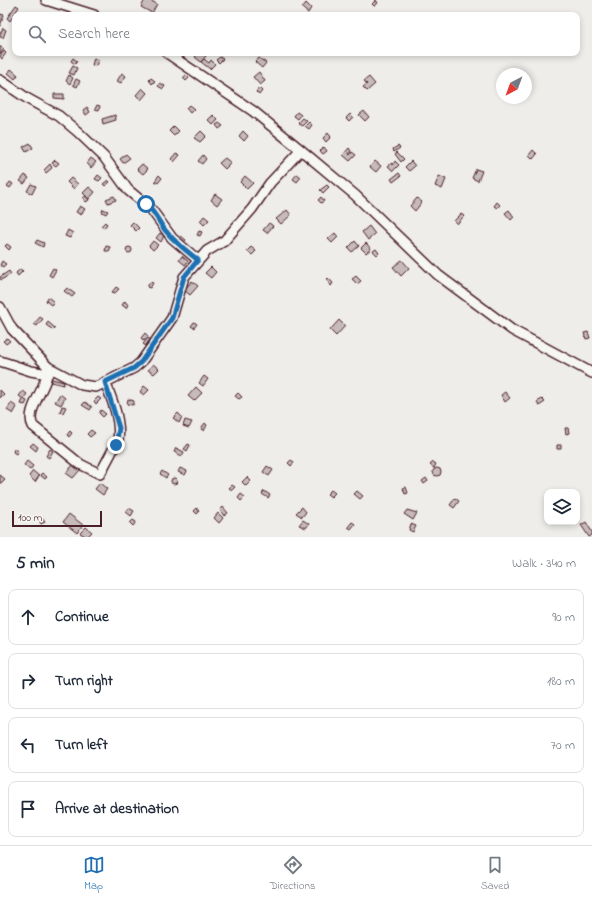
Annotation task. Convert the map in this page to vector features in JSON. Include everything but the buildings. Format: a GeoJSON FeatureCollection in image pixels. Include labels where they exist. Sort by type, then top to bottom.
{"type":"FeatureCollection","features":[{"type":"Feature","properties":{"kind":"street"},"geometry":{"type":"LineString","coordinates":[[46,0],[78,5],[89,12]]}},
{"type":"Feature","properties":{"kind":"street"},"geometry":{"type":"LineString","coordinates":[[171,56],[253,111],[301,150],[355,195],[438,275],[512,330],[592,373]]}},
{"type":"Feature","properties":{"kind":"street"},"geometry":{"type":"LineString","coordinates":[[0,80],[28,100],[59,116],[78,132],[104,157],[128,190],[151,209],[172,238],[198,260]]}},
{"type":"Feature","properties":{"kind":"street"},"geometry":{"type":"LineString","coordinates":[[0,361],[31,371],[48,371],[90,387],[105,382],[134,368],[141,362],[172,318],[184,277],[207,251],[224,241],[252,209],[270,183],[301,150]]}},
{"type":"Feature","properties":{"kind":"street"},"geometry":{"type":"LineString","coordinates":[[0,307],[12,329],[33,349],[48,371]]}},
{"type":"Feature","properties":{"kind":"street"},"geometry":{"type":"LineString","coordinates":[[48,371],[34,406],[31,423],[80,464],[100,474],[116,445],[119,434],[115,411],[105,382]]}},
{"type":"Feature","properties":{"kind":"route"},"geometry":{"type":"LineString","coordinates":[[116,445],[119,428],[105,382],[122,372],[134,368],[141,362],[172,318],[176,298],[184,277],[198,260],[172,238],[162,226],[155,213],[146,204]]}}]}
